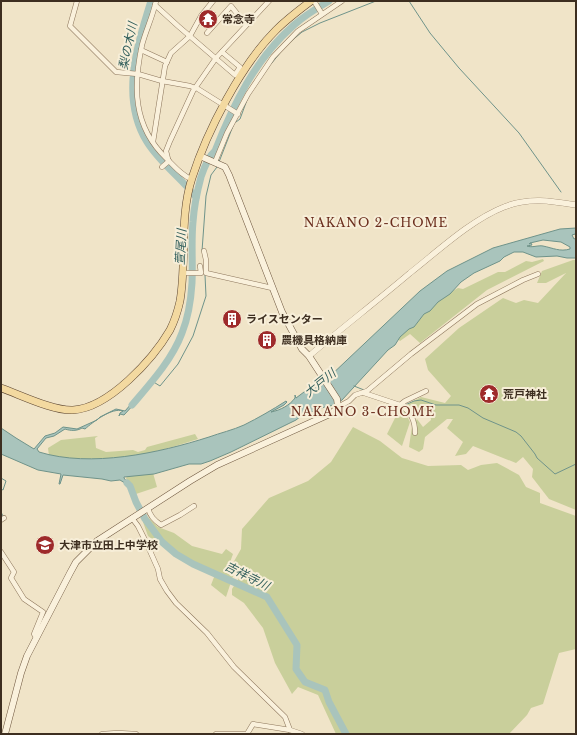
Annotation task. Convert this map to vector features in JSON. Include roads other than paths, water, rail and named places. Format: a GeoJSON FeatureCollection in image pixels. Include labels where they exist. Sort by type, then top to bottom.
{"type":"FeatureCollection","features":[{"type":"Feature","properties":{"kind":"main road"},"geometry":{"type":"LineString","coordinates":[[1,388],[44,404],[66,409],[73,410],[90,407],[105,399],[130,379],[155,354],[171,329],[180,302],[185,273],[184,225],[188,194],[201,156],[240,73],[276,30],[293,15],[313,1]]}},
{"type":"Feature","properties":{"kind":"main road"},"geometry":{"type":"LineString","coordinates":[[4,734],[21,673],[36,637],[76,562],[97,541],[217,465],[336,411],[338,405],[309,356],[302,349],[291,331],[272,288],[225,167],[201,156]]}},
{"type":"Feature","properties":{"kind":"street"},"geometry":{"type":"LineString","coordinates":[[77,1],[70,26],[116,72],[137,74],[195,88],[238,114]]}},
{"type":"Feature","properties":{"kind":"street"},"geometry":{"type":"LineString","coordinates":[[153,142],[162,81],[167,62],[171,53],[190,36],[201,16],[213,1]]}},
{"type":"Feature","properties":{"kind":"street"},"geometry":{"type":"LineString","coordinates":[[169,161],[166,152],[195,88],[216,58],[269,1]]}},
{"type":"Feature","properties":{"kind":"street"},"geometry":{"type":"LineString","coordinates":[[313,1],[322,13]]}},
{"type":"Feature","properties":{"kind":"street"},"geometry":{"type":"LineString","coordinates":[[214,162],[227,133],[248,94],[272,57],[298,31],[322,13],[342,1]]}},
{"type":"Feature","properties":{"kind":"street"},"geometry":{"type":"LineString","coordinates":[[191,182],[160,153],[143,125],[138,109],[136,86],[141,50],[156,3],[190,36],[235,74],[240,73],[240,67],[222,52]]}},
{"type":"Feature","properties":{"kind":"street"},"geometry":{"type":"LineString","coordinates":[[207,33],[231,6],[246,25]]}},
{"type":"Feature","properties":{"kind":"street"},"geometry":{"type":"LineString","coordinates":[[141,50],[167,62]]}},
{"type":"Feature","properties":{"kind":"street"},"geometry":{"type":"LineString","coordinates":[[162,167],[169,161]]}},
{"type":"Feature","properties":{"kind":"street"},"geometry":{"type":"LineString","coordinates":[[309,356],[436,253],[486,216],[505,207],[531,200],[547,200],[576,204]]}},
{"type":"Feature","properties":{"kind":"street"},"geometry":{"type":"LineString","coordinates":[[204,251],[206,260],[206,274],[272,288]]}},
{"type":"Feature","properties":{"kind":"street"},"geometry":{"type":"LineString","coordinates":[[185,273],[200,273],[200,266]]}},
{"type":"Feature","properties":{"kind":"street"},"geometry":{"type":"LineString","coordinates":[[338,405],[348,401],[355,395],[365,392],[411,354],[477,304],[523,280],[538,274]]}},
{"type":"Feature","properties":{"kind":"street"},"geometry":{"type":"LineString","coordinates":[[400,405],[426,391]]}},
{"type":"Feature","properties":{"kind":"street"},"geometry":{"type":"LineString","coordinates":[[365,392],[400,405],[412,416],[415,425],[415,433]]}},
{"type":"Feature","properties":{"kind":"street"},"geometry":{"type":"LineString","coordinates":[[147,508],[154,520],[160,525],[194,506]]}},
{"type":"Feature","properties":{"kind":"street"},"geometry":{"type":"LineString","coordinates":[[132,518],[138,526],[158,568],[160,580],[167,591],[176,603],[207,633],[234,667],[285,717],[290,730]]}},
{"type":"Feature","properties":{"kind":"street"},"geometry":{"type":"LineString","coordinates":[[1,552],[14,572],[11,578],[24,600],[43,612],[34,634],[36,637]]}},
{"type":"Feature","properties":{"kind":"street"},"geometry":{"type":"LineString","coordinates":[[216,734],[247,734],[253,724],[290,730],[302,734]]}},
{"type":"Feature","properties":{"kind":"street"},"geometry":{"type":"LineString","coordinates":[[102,734],[136,734]]}},
{"type":"Feature","properties":{"kind":"water","name":"大戸川"},"geometry":{"type":"Polygon","coordinates":[[[576,228],[576,237],[575,234],[572,235],[574,239],[576,238],[576,258],[557,256],[536,257],[523,252],[514,252],[504,257],[500,261],[474,273],[461,282],[450,294],[438,302],[430,311],[424,314],[414,327],[409,329],[400,337],[395,345],[388,350],[342,400],[334,405],[306,414],[306,412],[296,420],[210,461],[201,464],[189,464],[154,474],[124,477],[132,491],[128,485],[120,480],[111,481],[63,475],[59,484],[61,474],[38,470],[1,454],[1,428],[34,449],[45,436],[55,433],[63,427],[77,429],[96,421],[85,429],[69,430],[65,429],[54,436],[46,438],[37,449],[39,452],[59,457],[102,459],[147,453],[169,448],[240,427],[286,401],[287,402],[284,405],[271,412],[285,407],[293,401],[295,395],[296,398],[320,380],[328,378],[420,291],[447,271],[493,248],[560,229],[576,228]],[[543,240],[530,243],[529,244],[531,243],[532,245],[527,246],[543,246],[560,250],[570,249],[570,247],[561,242],[543,240]]]}},
{"type":"Feature","properties":{"kind":"water"},"geometry":{"type":"Polygon","coordinates":[[[138,396],[137,401],[124,415],[120,414],[119,416],[120,413],[123,411],[119,410],[108,413],[116,409],[125,411],[138,396]]]}},
{"type":"Feature","properties":{"kind":"waterway","name":"梨の木川"},"geometry":{"type":"LineString","coordinates":[[151,1],[136,54],[133,90],[134,108],[139,125],[152,150],[196,197]]}},
{"type":"Feature","properties":{"kind":"waterway","name":"萱尾川"},"geometry":{"type":"LineString","coordinates":[[132,405],[167,362],[178,343],[184,327],[192,289],[192,237],[194,210],[201,177],[206,163],[215,151],[229,117],[247,84],[268,53],[280,38],[298,22],[329,1]]}},
{"type":"Feature","properties":{"kind":"waterway"},"geometry":{"type":"LineString","coordinates":[[289,43],[302,32],[320,23],[376,1]]}},
{"type":"Feature","properties":{"kind":"waterway"},"geometry":{"type":"LineString","coordinates":[[409,1],[430,33],[459,68],[519,133],[561,192]]}},
{"type":"Feature","properties":{"kind":"waterway"},"geometry":{"type":"LineString","coordinates":[[271,64],[280,53]]}},
{"type":"Feature","properties":{"kind":"waterway"},"geometry":{"type":"LineString","coordinates":[[236,122],[240,119],[247,100]]}},
{"type":"Feature","properties":{"kind":"waterway"},"geometry":{"type":"LineString","coordinates":[[219,162],[233,126]]}},
{"type":"Feature","properties":{"kind":"waterway"},"geometry":{"type":"LineString","coordinates":[[202,251],[206,196],[211,175],[217,167]]}},
{"type":"Feature","properties":{"kind":"waterway"},"geometry":{"type":"LineString","coordinates":[[152,381],[160,386],[178,364],[193,336],[206,296],[205,275]]}},
{"type":"Feature","properties":{"kind":"waterway"},"geometry":{"type":"LineString","coordinates":[[354,386],[364,390]]}},
{"type":"Feature","properties":{"kind":"waterway"},"geometry":{"type":"LineString","coordinates":[[405,405],[421,400],[436,405],[459,405],[468,408],[483,418],[516,432],[521,436],[537,458],[555,474],[576,464]]}},
{"type":"Feature","properties":{"kind":"waterway"},"geometry":{"type":"LineString","coordinates":[[1,478],[6,481],[3,490],[1,489]]}},
{"type":"Feature","properties":{"kind":"waterway","name":"吉祥寺川"},"geometry":{"type":"LineString","coordinates":[[127,483],[130,486],[145,519],[162,542],[176,554],[193,564],[267,597],[297,645],[296,669],[305,682],[325,690],[329,702],[346,734]]}},
{"type":"Feature","properties":{"kind":"waterway"},"geometry":{"type":"LineString","coordinates":[[1,512],[3,516]]}},
{"type":"Feature","properties":{"kind":"place","name":"常念寺"},"geometry":{"type":"Point","coordinates":[208,19]}},
{"type":"Feature","properties":{"kind":"place","name":"ライスセンター"},"geometry":{"type":"Point","coordinates":[232,319]}},
{"type":"Feature","properties":{"kind":"place","name":"農機具格納庫"},"geometry":{"type":"Point","coordinates":[267,340]}},
{"type":"Feature","properties":{"kind":"place","name":"荒戸神社"},"geometry":{"type":"Point","coordinates":[489,394]}},
{"type":"Feature","properties":{"kind":"place","name":"大津市立田上中学校"},"geometry":{"type":"Point","coordinates":[45,545]}},
{"type":"Feature","properties":{"kind":"district","name":"NAKANO 2-CHOME"},"geometry":{"type":"Point","coordinates":[376,223]}},
{"type":"Feature","properties":{"kind":"district","name":"NAKANO 3-CHOME"},"geometry":{"type":"Point","coordinates":[363,412]}}]}
